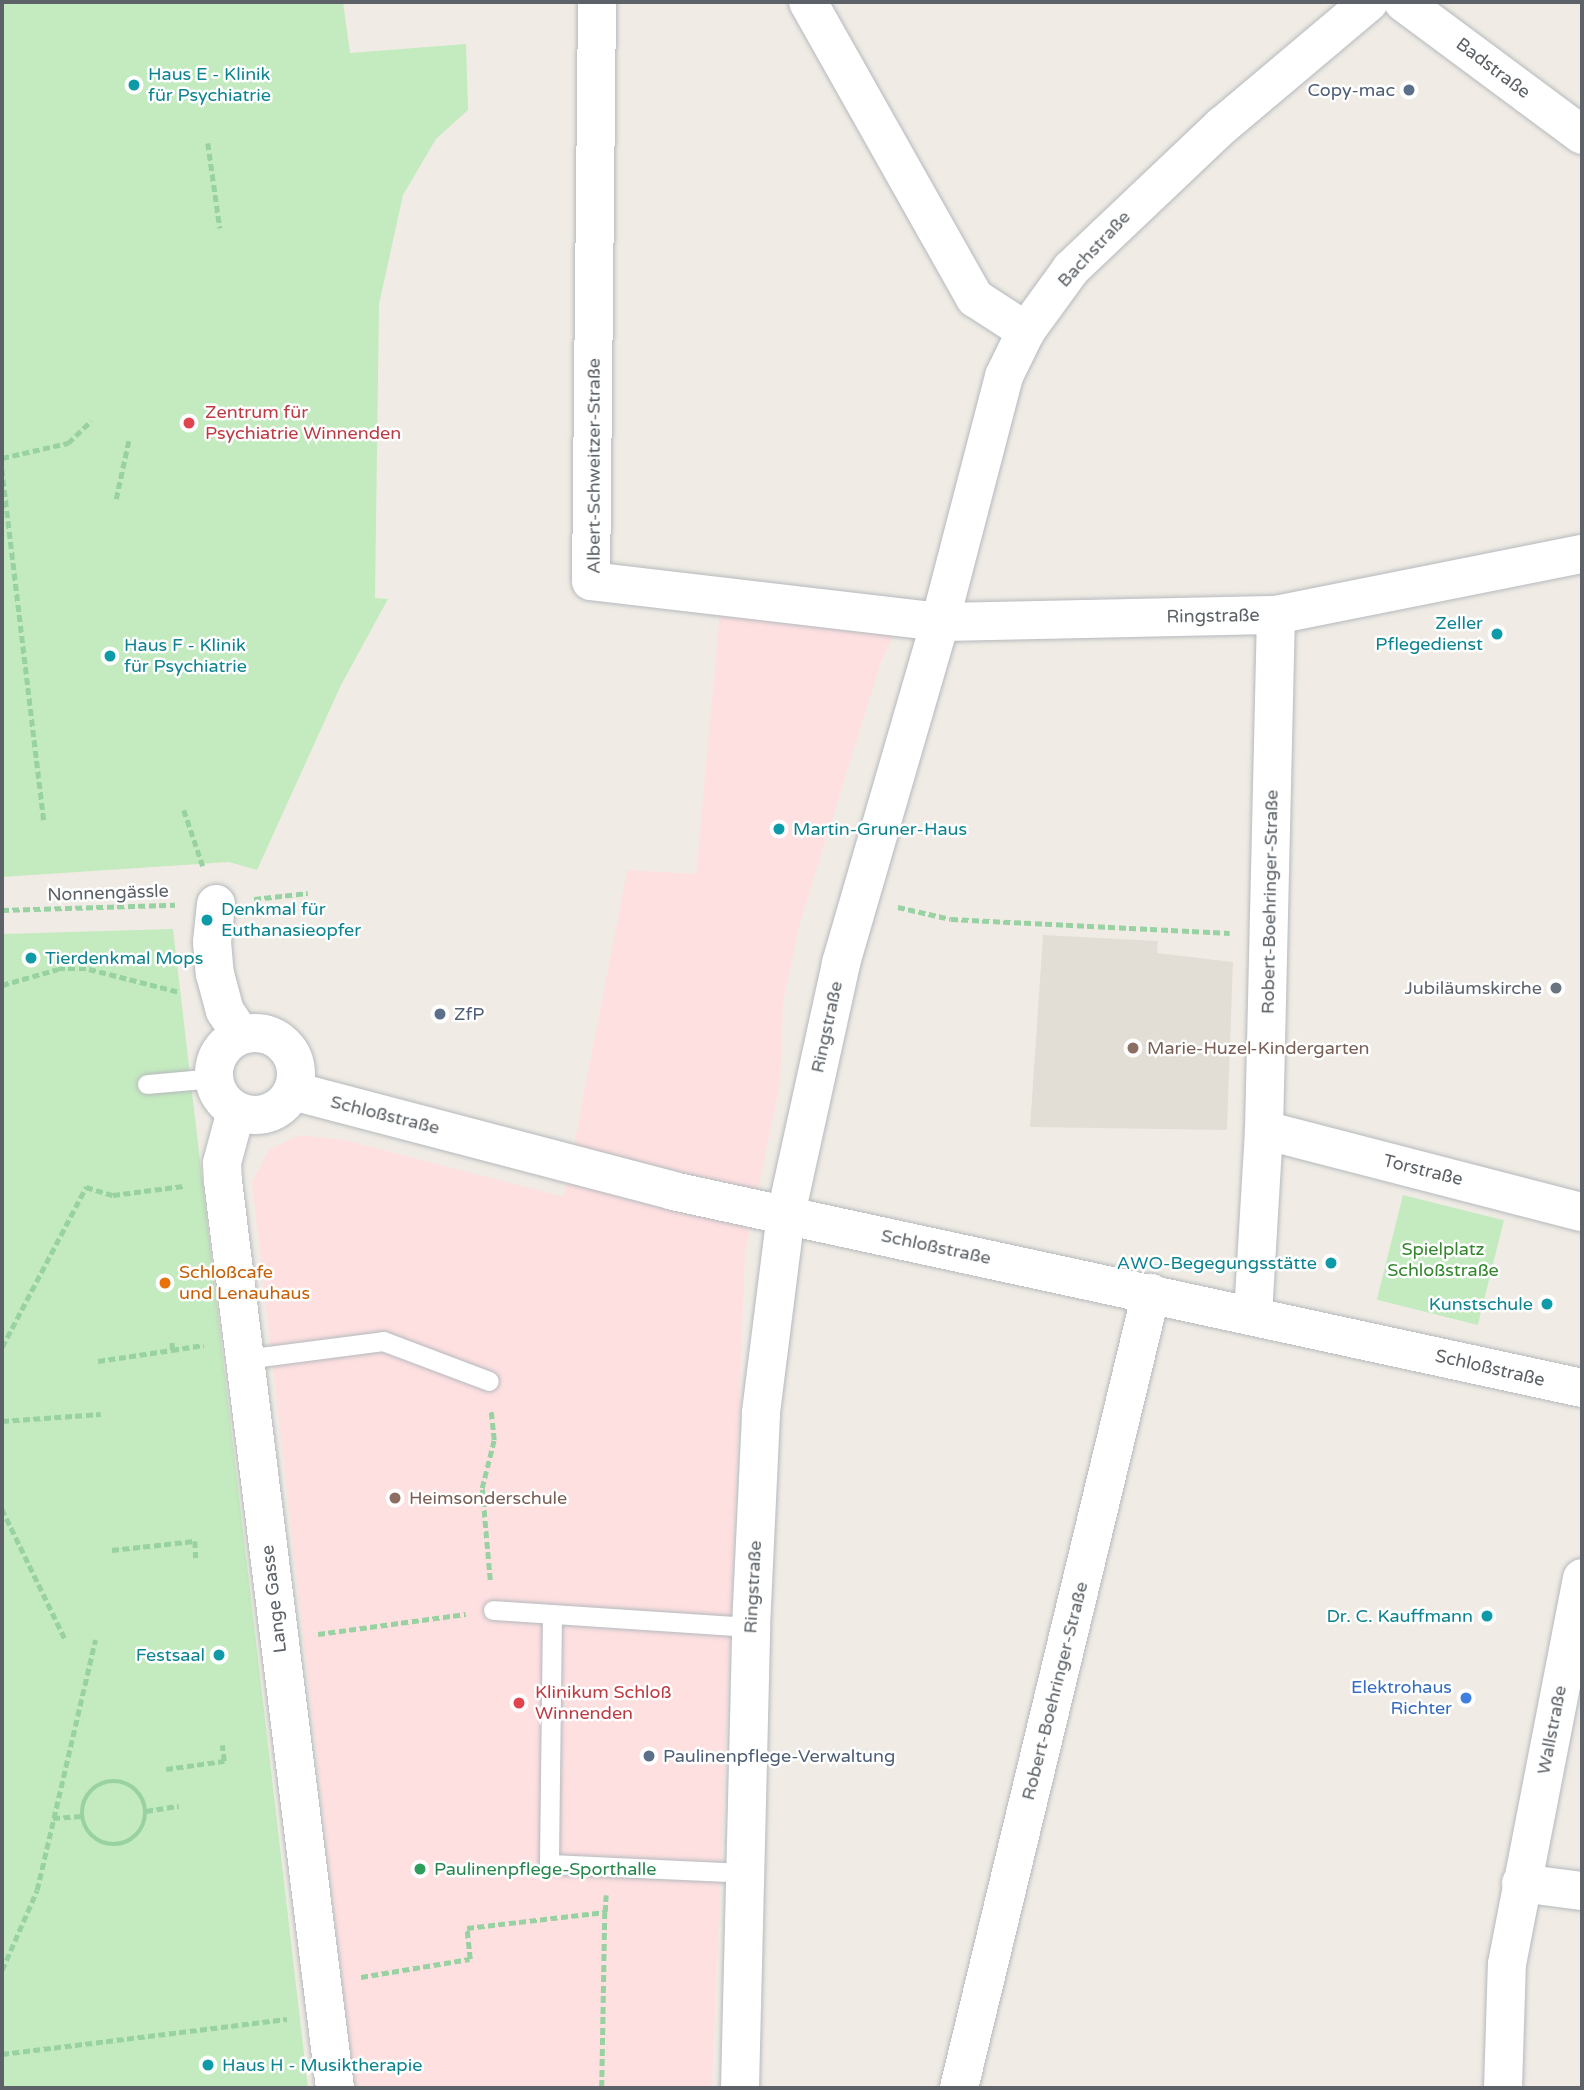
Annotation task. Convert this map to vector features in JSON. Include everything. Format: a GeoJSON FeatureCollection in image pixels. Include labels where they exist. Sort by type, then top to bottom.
{"type":"FeatureCollection","features":[{"type":"Feature","properties":{"kind":"street","name":"Albert-Schweitzer-Straße"},"geometry":{"type":"LineString","coordinates":[[597,2],[591,581],[940,622]]}},
{"type":"Feature","properties":{"kind":"street"},"geometry":{"type":"LineString","coordinates":[[808,2],[975,298],[1026,331]]}},
{"type":"Feature","properties":{"kind":"street","name":"Bachstraße"},"geometry":{"type":"LineString","coordinates":[[940,622],[1004,376],[1026,331],[1071,269],[1143,197],[1369,2]]}},
{"type":"Feature","properties":{"kind":"street","name":"Badstraße"},"geometry":{"type":"LineString","coordinates":[[1403,2],[1582,135]]}},
{"type":"Feature","properties":{"kind":"street","name":"Ringstraße"},"geometry":{"type":"LineString","coordinates":[[740,2088],[751,1627],[761,1412],[786,1214],[841,962],[940,622],[1276,615],[1582,554]]}},
{"type":"Feature","properties":{"kind":"street","name":"Robert-Boehringer-Straße"},"geometry":{"type":"LineString","coordinates":[[1253,1315],[1264,1130],[1276,615]]}},
{"type":"Feature","properties":{"kind":"street"},"geometry":{"type":"LineString","coordinates":[[216,904],[212,942],[219,989],[225,1011],[241,1035]]}},
{"type":"Feature","properties":{"kind":"street"},"geometry":{"type":"LineString","coordinates":[[241,1035],[268,1035],[289,1052],[295,1064],[293,1091],[274,1111],[262,1115],[236,1111],[225,1102],[214,1078],[220,1052],[241,1035]]}},
{"type":"Feature","properties":{"kind":"street","name":"Schloßstraße"},"geometry":{"type":"LineString","coordinates":[[293,1091],[673,1191],[1582,1388]]}},
{"type":"Feature","properties":{"kind":"street","name":"Lange Gasse"},"geometry":{"type":"LineString","coordinates":[[236,1111],[222,1163],[223,1181],[335,2088]]}},
{"type":"Feature","properties":{"kind":"street","name":"Torstraße"},"geometry":{"type":"LineString","coordinates":[[1264,1130],[1582,1212]]}},
{"type":"Feature","properties":{"kind":"street","name":"Robert-Boehringer-Straße"},"geometry":{"type":"LineString","coordinates":[[959,2088],[1151,1293]]}},
{"type":"Feature","properties":{"kind":"street","name":"Wallstraße"},"geometry":{"type":"LineString","coordinates":[[1503,2088],[1504,1987],[1521,1882],[1582,1578]]}},
{"type":"Feature","properties":{"kind":"street"},"geometry":{"type":"LineString","coordinates":[[1521,1882],[1582,1891]]}},
{"type":"Feature","properties":{"kind":"lane"},"geometry":{"type":"LineString","coordinates":[[147,1084],[214,1078]]}},
{"type":"Feature","properties":{"kind":"lane"},"geometry":{"type":"LineString","coordinates":[[245,1359],[383,1341],[489,1381]]}},
{"type":"Feature","properties":{"kind":"lane"},"geometry":{"type":"LineString","coordinates":[[493,1610],[751,1627]]}},
{"type":"Feature","properties":{"kind":"lane"},"geometry":{"type":"LineString","coordinates":[[552,1615],[549,1864],[746,1873]]}},
{"type":"Feature","properties":{"kind":"path"},"geometry":{"type":"LineString","coordinates":[[208,143],[220,228]]}},
{"type":"Feature","properties":{"kind":"path"},"geometry":{"type":"LineString","coordinates":[[2,458],[68,443],[91,421]]}},
{"type":"Feature","properties":{"kind":"path"},"geometry":{"type":"LineString","coordinates":[[116,499],[129,439]]}},
{"type":"Feature","properties":{"kind":"path"},"geometry":{"type":"LineString","coordinates":[[2,469],[44,823]]}},
{"type":"Feature","properties":{"kind":"path"},"geometry":{"type":"LineString","coordinates":[[184,810],[216,904]]}},
{"type":"Feature","properties":{"kind":"path","name":"Nonnengässle"},"geometry":{"type":"LineString","coordinates":[[2,910],[216,904],[309,892]]}},
{"type":"Feature","properties":{"kind":"path"},"geometry":{"type":"LineString","coordinates":[[859,899],[951,919],[1270,934]]}},
{"type":"Feature","properties":{"kind":"path"},"geometry":{"type":"LineString","coordinates":[[2,985],[58,969],[89,969],[180,992],[219,989]]}},
{"type":"Feature","properties":{"kind":"path"},"geometry":{"type":"LineString","coordinates":[[2,1347],[86,1187],[113,1195],[223,1181]]}},
{"type":"Feature","properties":{"kind":"path"},"geometry":{"type":"LineString","coordinates":[[98,1361],[172,1350],[172,1340]]}},
{"type":"Feature","properties":{"kind":"path"},"geometry":{"type":"LineString","coordinates":[[279,1640],[493,1610],[482,1488],[494,1440],[489,1381]]}},
{"type":"Feature","properties":{"kind":"path"},"geometry":{"type":"LineString","coordinates":[[2,1421],[101,1414]]}},
{"type":"Feature","properties":{"kind":"path"},"geometry":{"type":"LineString","coordinates":[[2,1509],[65,1639]]}},
{"type":"Feature","properties":{"kind":"path"},"geometry":{"type":"LineString","coordinates":[[113,1550],[195,1541],[196,1558]]}},
{"type":"Feature","properties":{"kind":"path"},"geometry":{"type":"LineString","coordinates":[[2,1970],[37,1890],[95,1640]]}},
{"type":"Feature","properties":{"kind":"path"},"geometry":{"type":"LineString","coordinates":[[166,1769],[224,1761],[222,1745]]}},
{"type":"Feature","properties":{"kind":"path"},"geometry":{"type":"LineString","coordinates":[[111,1781],[130,1786],[146,1811],[140,1831],[132,1839],[111,1845],[91,1836],[82,1816],[86,1797],[111,1781]]}},
{"type":"Feature","properties":{"kind":"path"},"geometry":{"type":"LineString","coordinates":[[146,1811],[179,1807]]}},
{"type":"Feature","properties":{"kind":"path"},"geometry":{"type":"LineString","coordinates":[[53,1818],[82,1816]]}},
{"type":"Feature","properties":{"kind":"path"},"geometry":{"type":"LineString","coordinates":[[380,1973],[470,1959],[467,1928],[605,1912],[602,2088]]}},
{"type":"Feature","properties":{"kind":"path"},"geometry":{"type":"LineString","coordinates":[[2,2054],[282,2021]]}},
{"type":"Feature","properties":{"kind":"shaded area","name":"Klinikum Schloß Winnenden"},"geometry":{"type":"Polygon","coordinates":[[[721,600],[898,625],[881,662],[799,926],[783,1002],[780,1083],[745,1254],[712,2088],[354,2088],[252,1182],[269,1150],[300,1135],[344,1140],[564,1197],[627,870],[696,874],[721,600]]]}},
{"type":"Feature","properties":{"kind":"shaded area","name":"Marie-Huzel-Kindergarten"},"geometry":{"type":"Polygon","coordinates":[[[1043,935],[1158,941],[1157,953],[1233,962],[1227,1130],[1030,1127],[1043,935]]]}},
{"type":"Feature","properties":{"kind":"green space","name":"Zentrum für Psychiatrie Winnenden"},"geometry":{"type":"Polygon","coordinates":[[[2,2],[343,2],[350,53],[466,44],[468,110],[436,139],[403,195],[379,304],[375,598],[388,599],[341,685],[257,870],[229,862],[2,877],[2,2]]]}},
{"type":"Feature","properties":{"kind":"green space"},"geometry":{"type":"Polygon","coordinates":[[[173,929],[308,2088],[2,2088],[2,934],[173,929]]]}},
{"type":"Feature","properties":{"kind":"green space","name":"Spielplatz Schloßstraße"},"geometry":{"type":"Polygon","coordinates":[[[1403,1195],[1504,1220],[1478,1325],[1377,1300],[1403,1195]]]}},
{"type":"Feature","properties":{"kind":"place","name":"Haus E - Klinik für Psychiatrie"},"geometry":{"type":"Point","coordinates":[134,85]}},
{"type":"Feature","properties":{"kind":"place","name":"Copy-mac"},"geometry":{"type":"Point","coordinates":[1409,90]}},
{"type":"Feature","properties":{"kind":"place","name":"Zentrum für Psychiatrie Winnenden"},"geometry":{"type":"Point","coordinates":[189,423]}},
{"type":"Feature","properties":{"kind":"place","name":"Zeller Pflegedienst"},"geometry":{"type":"Point","coordinates":[1497,634]}},
{"type":"Feature","properties":{"kind":"place","name":"Haus F - Klinik für Psychiatrie"},"geometry":{"type":"Point","coordinates":[110,656]}},
{"type":"Feature","properties":{"kind":"place","name":"Martin-Gruner-Haus"},"geometry":{"type":"Point","coordinates":[779,829]}},
{"type":"Feature","properties":{"kind":"place","name":"Denkmal für Euthanasieopfer"},"geometry":{"type":"Point","coordinates":[207,920]}},
{"type":"Feature","properties":{"kind":"place","name":"Tierdenkmal Mops"},"geometry":{"type":"Point","coordinates":[31,958]}},
{"type":"Feature","properties":{"kind":"place","name":"Jubiläumskirche"},"geometry":{"type":"Point","coordinates":[1556,988]}},
{"type":"Feature","properties":{"kind":"place","name":"ZfP"},"geometry":{"type":"Point","coordinates":[440,1014]}},
{"type":"Feature","properties":{"kind":"place","name":"Marie-Huzel-Kindergarten"},"geometry":{"type":"Point","coordinates":[1133,1048]}},
{"type":"Feature","properties":{"kind":"place","name":"AWO-Begegungsstätte"},"geometry":{"type":"Point","coordinates":[1331,1263]}},
{"type":"Feature","properties":{"kind":"place","name":"Schloßcafe und Lenauhaus"},"geometry":{"type":"Point","coordinates":[165,1283]}},
{"type":"Feature","properties":{"kind":"place","name":"Kunstschule"},"geometry":{"type":"Point","coordinates":[1547,1304]}},
{"type":"Feature","properties":{"kind":"place","name":"Heimsonderschule"},"geometry":{"type":"Point","coordinates":[395,1498]}},
{"type":"Feature","properties":{"kind":"place","name":"Dr. C. Kauffmann"},"geometry":{"type":"Point","coordinates":[1487,1616]}},
{"type":"Feature","properties":{"kind":"place","name":"Festsaal"},"geometry":{"type":"Point","coordinates":[219,1655]}},
{"type":"Feature","properties":{"kind":"place","name":"Elektrohaus Richter"},"geometry":{"type":"Point","coordinates":[1466,1698]}},
{"type":"Feature","properties":{"kind":"place","name":"Klinikum Schloß Winnenden"},"geometry":{"type":"Point","coordinates":[519,1703]}},
{"type":"Feature","properties":{"kind":"place","name":"Paulinenpflege-Verwaltung"},"geometry":{"type":"Point","coordinates":[649,1756]}},
{"type":"Feature","properties":{"kind":"place","name":"Paulinenpflege-Sporthalle"},"geometry":{"type":"Point","coordinates":[420,1869]}},
{"type":"Feature","properties":{"kind":"place","name":"Haus H - Musiktherapie"},"geometry":{"type":"Point","coordinates":[208,2065]}}]}
